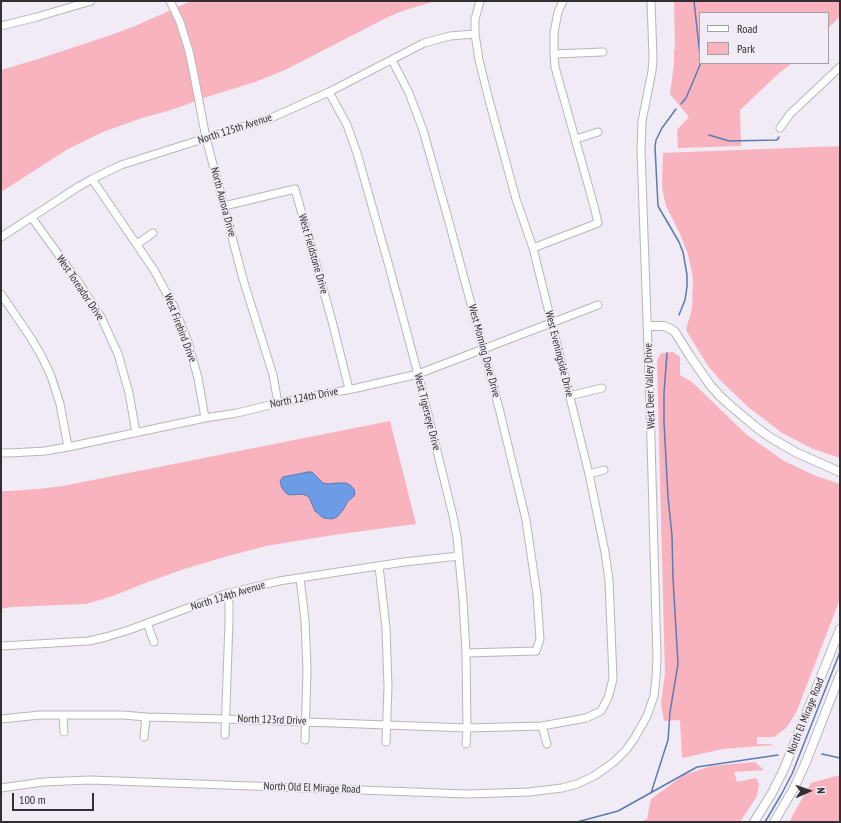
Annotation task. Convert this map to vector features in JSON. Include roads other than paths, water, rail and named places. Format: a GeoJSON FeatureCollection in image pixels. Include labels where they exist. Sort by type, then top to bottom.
{"type":"FeatureCollection","features":[{"type":"Feature","properties":{"kind":"main road"},"geometry":{"type":"LineString","coordinates":[[648,326],[664,326],[671,329],[710,385],[748,421],[771,438],[796,453],[840,472]]}},
{"type":"Feature","properties":{"kind":"main road","name":"North El Mirage Road"},"geometry":{"type":"LineString","coordinates":[[754,822],[772,793],[796,743],[840,629]]}},
{"type":"Feature","properties":{"kind":"main road","name":"North El Mirage Road"},"geometry":{"type":"LineString","coordinates":[[774,822],[794,788],[806,762],[840,675]]}},
{"type":"Feature","properties":{"kind":"street"},"geometry":{"type":"LineString","coordinates":[[1,26],[37,17],[88,1]]}},
{"type":"Feature","properties":{"kind":"street","name":"North Aurora Drive"},"geometry":{"type":"LineString","coordinates":[[170,1],[180,22],[189,50],[206,138],[243,279],[273,375],[278,403]]}},
{"type":"Feature","properties":{"kind":"street","name":"West Eveningside Drive"},"geometry":{"type":"LineString","coordinates":[[480,1],[475,19],[475,34],[479,60],[516,199],[533,248],[589,474],[605,552],[611,603],[613,679],[608,698],[601,711]]}},
{"type":"Feature","properties":{"kind":"street"},"geometry":{"type":"LineString","coordinates":[[533,248],[598,223],[555,67],[554,33],[558,12],[563,1]]}},
{"type":"Feature","properties":{"kind":"street","name":"West Deer Valley Drive"},"geometry":{"type":"LineString","coordinates":[[615,761],[634,740],[647,716],[654,696],[657,658],[641,134],[652,70],[653,50],[651,1]]}},
{"type":"Feature","properties":{"kind":"street","name":"North 125th Avenue"},"geometry":{"type":"LineString","coordinates":[[1,237],[78,187],[121,165],[271,118],[330,92],[424,43],[450,36],[475,34]]}},
{"type":"Feature","properties":{"kind":"street"},"geometry":{"type":"LineString","coordinates":[[554,54],[602,52]]}},
{"type":"Feature","properties":{"kind":"street","name":"West Morning Dove Drive"},"geometry":{"type":"LineString","coordinates":[[392,60],[409,93],[423,130],[451,229],[499,408],[526,520],[533,562],[540,639],[536,651],[466,652]]}},
{"type":"Feature","properties":{"kind":"street"},"geometry":{"type":"LineString","coordinates":[[780,128],[790,114],[838,72]]}},
{"type":"Feature","properties":{"kind":"street","name":"West Tigerseye Drive"},"geometry":{"type":"LineString","coordinates":[[330,92],[347,125],[357,154],[418,374],[453,516],[459,556],[466,652],[466,744]]}},
{"type":"Feature","properties":{"kind":"street"},"geometry":{"type":"LineString","coordinates":[[576,139],[598,132]]}},
{"type":"Feature","properties":{"kind":"street","name":"West Firebird Drive"},"geometry":{"type":"LineString","coordinates":[[92,179],[154,270],[174,307],[188,342],[198,378],[205,418]]}},
{"type":"Feature","properties":{"kind":"street","name":"West Fieldstone Drive"},"geometry":{"type":"LineString","coordinates":[[224,206],[295,189],[332,321],[349,389]]}},
{"type":"Feature","properties":{"kind":"street","name":"West Toreador Drive"},"geometry":{"type":"LineString","coordinates":[[32,218],[77,280],[101,317],[118,354],[129,393],[136,433]]}},
{"type":"Feature","properties":{"kind":"street"},"geometry":{"type":"LineString","coordinates":[[137,244],[153,233]]}},
{"type":"Feature","properties":{"kind":"street"},"geometry":{"type":"LineString","coordinates":[[1,294],[31,338],[51,376],[60,404],[68,447]]}},
{"type":"Feature","properties":{"kind":"street","name":"North 124th Drive"},"geometry":{"type":"LineString","coordinates":[[1,453],[10,454],[68,447],[205,418],[237,413],[418,374],[598,305]]}},
{"type":"Feature","properties":{"kind":"street"},"geometry":{"type":"LineString","coordinates":[[569,396],[602,388]]}},
{"type":"Feature","properties":{"kind":"street"},"geometry":{"type":"LineString","coordinates":[[589,474],[604,470]]}},
{"type":"Feature","properties":{"kind":"street","name":"North 124th Avenue"},"geometry":{"type":"LineString","coordinates":[[1,646],[89,641],[106,637],[147,623],[225,594],[279,581],[459,556]]}},
{"type":"Feature","properties":{"kind":"street"},"geometry":{"type":"LineString","coordinates":[[379,566],[386,628],[388,687],[386,742]]}},
{"type":"Feature","properties":{"kind":"street"},"geometry":{"type":"LineString","coordinates":[[300,578],[305,620],[307,656],[305,740]]}},
{"type":"Feature","properties":{"kind":"street"},"geometry":{"type":"LineString","coordinates":[[225,594],[229,602],[225,735]]}},
{"type":"Feature","properties":{"kind":"street"},"geometry":{"type":"LineString","coordinates":[[147,623],[154,642]]}},
{"type":"Feature","properties":{"kind":"street","name":"North 123rd Drive"},"geometry":{"type":"LineString","coordinates":[[1,719],[40,715],[116,715],[467,728],[542,726],[586,718],[601,711]]}},
{"type":"Feature","properties":{"kind":"street"},"geometry":{"type":"LineString","coordinates":[[63,715],[64,732]]}},
{"type":"Feature","properties":{"kind":"street"},"geometry":{"type":"LineString","coordinates":[[144,737],[146,717]]}},
{"type":"Feature","properties":{"kind":"street"},"geometry":{"type":"LineString","coordinates":[[542,726],[547,744]]}},
{"type":"Feature","properties":{"kind":"street","name":"North Old El Mirage Road"},"geometry":{"type":"LineString","coordinates":[[1,788],[43,782],[90,780],[468,794],[529,792],[562,788],[577,784],[597,774],[615,761]]}},
{"type":"Feature","properties":{"kind":"water"},"geometry":{"type":"Polygon","coordinates":[[[312,472],[323,483],[346,483],[354,489],[355,494],[337,517],[332,519],[324,518],[315,511],[309,497],[303,494],[287,494],[282,488],[280,481],[283,477],[312,472]]]}},
{"type":"Feature","properties":{"kind":"waterway"},"geometry":{"type":"LineString","coordinates":[[694,1],[699,47]]}},
{"type":"Feature","properties":{"kind":"waterway"},"geometry":{"type":"LineString","coordinates":[[681,104],[686,98],[700,64]]}},
{"type":"Feature","properties":{"kind":"waterway"},"geometry":{"type":"LineString","coordinates":[[676,109],[662,128],[656,140],[655,147],[658,206],[679,242],[683,252],[687,275],[685,300],[679,315]]}},
{"type":"Feature","properties":{"kind":"waterway"},"geometry":{"type":"LineString","coordinates":[[709,135],[729,141],[777,140],[779,137]]}},
{"type":"Feature","properties":{"kind":"waterway"},"geometry":{"type":"LineString","coordinates":[[651,793],[668,740],[670,712],[678,664],[672,536],[668,497],[664,422],[664,393],[667,353]]}},
{"type":"Feature","properties":{"kind":"waterway"},"geometry":{"type":"LineString","coordinates":[[765,822],[792,774],[840,652]]}},
{"type":"Feature","properties":{"kind":"waterway"},"geometry":{"type":"LineString","coordinates":[[822,754],[840,758]]}},
{"type":"Feature","properties":{"kind":"waterway"},"geometry":{"type":"LineString","coordinates":[[577,822],[618,811],[697,767],[778,755]]}}]}
